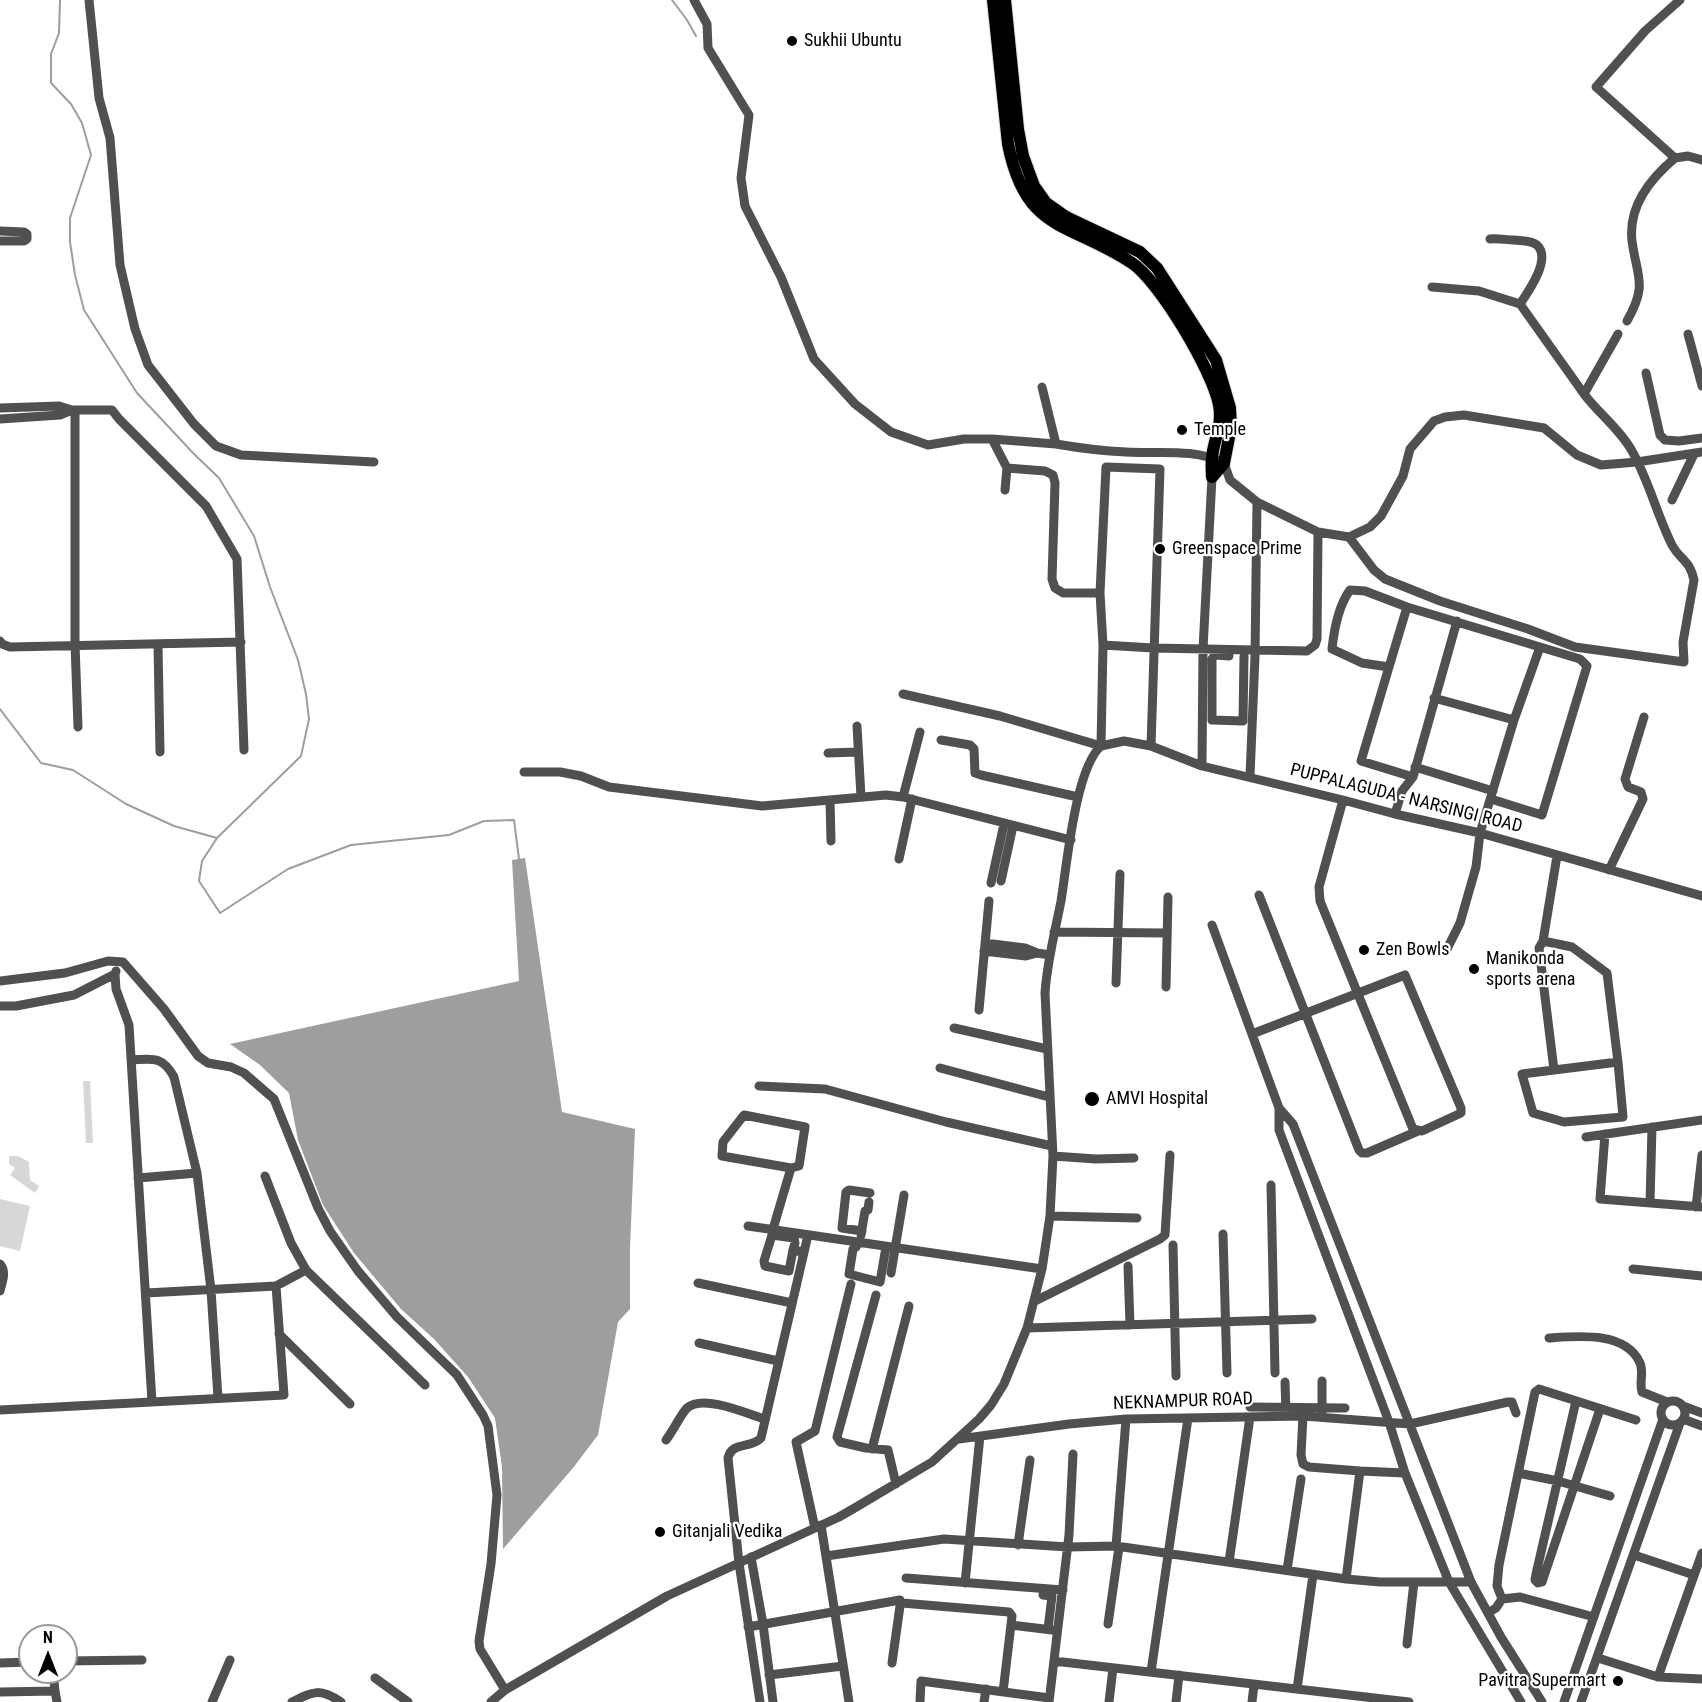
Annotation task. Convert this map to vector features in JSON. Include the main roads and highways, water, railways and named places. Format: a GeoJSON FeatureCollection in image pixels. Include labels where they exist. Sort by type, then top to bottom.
{"type":"FeatureCollection","features":[{"type":"Feature","properties":{"kind":"main road"},"geometry":{"type":"LineString","coordinates":[[993,0],[1008,144],[1013,167],[1025,194],[1035,208],[1049,221],[1107,248],[1135,265],[1173,311],[1196,351],[1219,405],[1220,428],[1212,457],[1212,477],[1224,464],[1231,427],[1230,408],[1216,360],[1157,268],[1140,252],[1066,217],[1046,203],[1034,186],[1023,156],[1018,129],[1005,0]]}},
{"type":"Feature","properties":{"kind":"waterway"},"geometry":{"type":"LineString","coordinates":[[60,0],[59,33],[51,54],[51,83],[71,104],[82,123],[91,155],[70,218],[70,242],[75,275],[84,310],[137,393],[219,478],[254,536],[270,587],[298,660],[306,694],[309,719],[301,756],[217,838],[202,861],[199,881],[220,913],[288,869],[351,845],[449,835],[484,821],[514,820],[519,859]]}},
{"type":"Feature","properties":{"kind":"waterway"},"geometry":{"type":"LineString","coordinates":[[672,0],[696,36]]}},
{"type":"Feature","properties":{"kind":"waterway"},"geometry":{"type":"LineString","coordinates":[[0,709],[41,763],[73,770],[126,804],[174,826],[217,838]]}},
{"type":"Feature","properties":{"kind":"place","name":"Sukhii Ubuntu"},"geometry":{"type":"Point","coordinates":[792,41]}},
{"type":"Feature","properties":{"kind":"place","name":"Temple"},"geometry":{"type":"Point","coordinates":[1182,430]}},
{"type":"Feature","properties":{"kind":"place","name":"Greenspace Prime"},"geometry":{"type":"Point","coordinates":[1160,549]}},
{"type":"Feature","properties":{"kind":"place","name":"Zen Bowls"},"geometry":{"type":"Point","coordinates":[1364,950]}},
{"type":"Feature","properties":{"kind":"place","name":"Manikonda sports arena"},"geometry":{"type":"Point","coordinates":[1474,969]}},
{"type":"Feature","properties":{"kind":"place","name":"AMVI Hospital"},"geometry":{"type":"Point","coordinates":[1092,1099]}},
{"type":"Feature","properties":{"kind":"place","name":"Gitanjali Vedika"},"geometry":{"type":"Point","coordinates":[660,1532]}},
{"type":"Feature","properties":{"kind":"place","name":"Pavitra Supermart"},"geometry":{"type":"Point","coordinates":[1618,1681]}}]}
